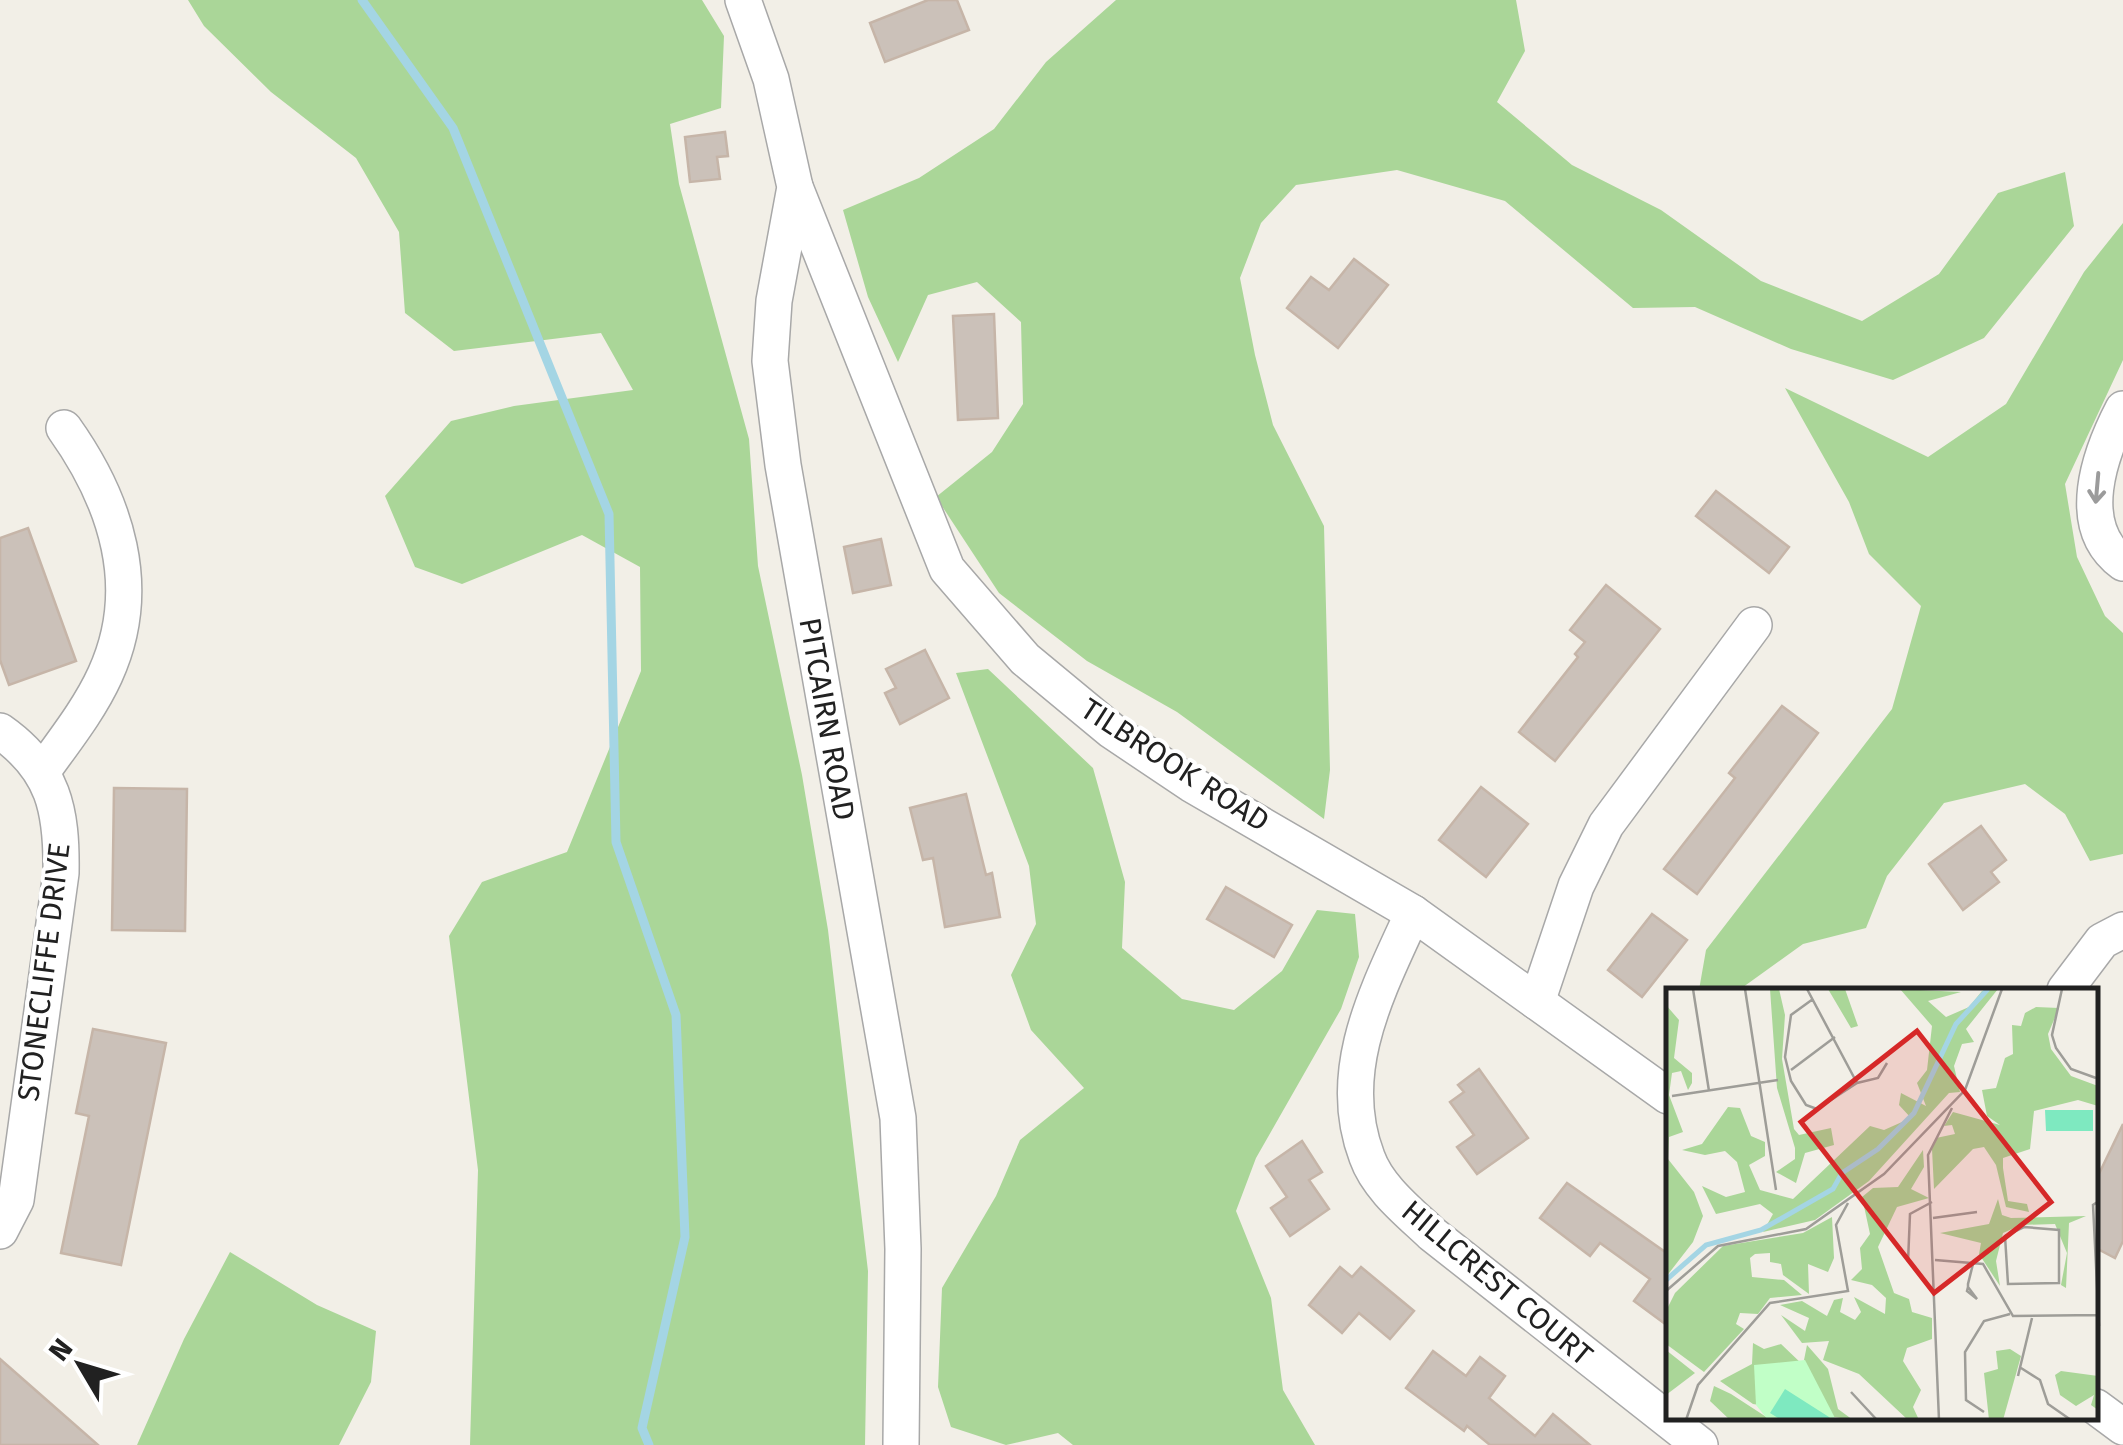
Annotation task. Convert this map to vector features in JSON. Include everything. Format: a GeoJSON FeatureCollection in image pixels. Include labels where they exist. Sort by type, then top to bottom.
{"type":"FeatureCollection","features":[{"type":"Feature","properties":{"kind":"street","name":"PITCAIRN ROAD"},"geometry":{"type":"LineString","coordinates":[[743,0],[771,79],[795,187],[774,301],[770,361],[783,465],[898,1118],[904,1249],[901,1445]]}},
{"type":"Feature","properties":{"kind":"street","name":"TILBROOK ROAD"},"geometry":{"type":"LineString","coordinates":[[795,187],[947,568],[1025,659],[1112,731],[1191,784],[1413,913],[1666,1095]]}},
{"type":"Feature","properties":{"kind":"street"},"geometry":{"type":"LineString","coordinates":[[2123,409],[2104,447],[2094,492],[2097,519],[2112,554],[2123,563]]}},
{"type":"Feature","properties":{"kind":"street"},"geometry":{"type":"LineString","coordinates":[[42,772],[82,716],[106,673],[119,629],[124,586],[110,504],[92,467],[64,428]]}},
{"type":"Feature","properties":{"kind":"street"},"geometry":{"type":"LineString","coordinates":[[1536,1002],[1576,886],[1606,825],[1754,625]]}},
{"type":"Feature","properties":{"kind":"street","name":"STONECLIFFE DRIVE"},"geometry":{"type":"LineString","coordinates":[[0,731],[42,772],[56,799],[61,873],[16,1200],[0,1231]]}},
{"type":"Feature","properties":{"kind":"street","name":"HILLCREST COURT"},"geometry":{"type":"LineString","coordinates":[[1413,913],[1360,1039],[1356,1093],[1367,1160],[1393,1196],[1432,1234],[1666,1418]]}},
{"type":"Feature","properties":{"kind":"street"},"geometry":{"type":"LineString","coordinates":[[2067,988],[2116,946]]}},
{"type":"Feature","properties":{"kind":"street"},"geometry":{"type":"LineString","coordinates":[[2098,1408],[2123,1427]]}},
{"type":"Feature","properties":{"kind":"street","name":"HILLCREST COURT"},"geometry":{"type":"LineString","coordinates":[[1668,1420],[1700,1445]]}},
{"type":"Feature","properties":{"kind":"green space"},"geometry":{"type":"Polygon","coordinates":[[[188,0],[702,0],[724,36],[721,108],[670,124],[679,184],[749,439],[758,566],[802,775],[828,930],[868,1271],[865,1445],[470,1445],[478,1170],[449,936],[482,882],[567,852],[641,671],[640,567],[582,535],[462,584],[415,567],[385,496],[451,421],[514,406],[633,390],[601,333],[454,351],[405,313],[399,232],[356,158],[271,92],[204,26],[188,0]]]}},
{"type":"Feature","properties":{"kind":"green space"},"geometry":{"type":"Polygon","coordinates":[[[1116,0],[1516,0],[1525,51],[1497,102],[1572,165],[1661,210],[1761,281],[1862,321],[1939,274],[1998,193],[2065,172],[2074,226],[1984,338],[1893,380],[1791,349],[1695,307],[1633,308],[1505,201],[1397,170],[1296,185],[1261,223],[1240,278],[1273,425],[1324,526],[1330,770],[1324,819],[1177,712],[1087,661],[999,593],[936,497],[992,452],[1023,404],[1021,322],[977,282],[928,295],[898,362],[868,297],[843,210],[919,178],[994,129],[1046,62],[1116,0]]]}},
{"type":"Feature","properties":{"kind":"green space"},"geometry":{"type":"Polygon","coordinates":[[[2123,223],[2123,360],[2065,484],[2077,557],[2105,616],[2123,633],[2123,854],[2090,861],[2065,814],[2025,784],[1944,803],[1887,876],[1866,928],[1803,944],[1742,988],[1699,988],[1706,950],[1892,709],[1921,606],[1869,554],[1849,502],[1785,388],[1928,457],[2006,404],[2084,272],[2123,223]]]}},
{"type":"Feature","properties":{"kind":"green space"},"geometry":{"type":"Polygon","coordinates":[[[988,669],[1093,768],[1125,882],[1122,948],[1182,999],[1234,1010],[1282,971],[1317,910],[1355,914],[1359,957],[1341,1009],[1256,1158],[1236,1211],[1271,1298],[1283,1390],[1315,1445],[1073,1445],[1058,1433],[1006,1445],[951,1427],[938,1387],[942,1288],[996,1196],[1020,1140],[1084,1088],[1031,1030],[1011,975],[1036,924],[1029,866],[956,673],[988,669]]]}},
{"type":"Feature","properties":{"kind":"green space"},"geometry":{"type":"Polygon","coordinates":[[[230,1252],[317,1305],[376,1331],[371,1382],[339,1445],[137,1445],[184,1339],[230,1252]]]}},
{"type":"Feature","properties":{"kind":"building"},"geometry":{"type":"Polygon","coordinates":[[[928,0],[957,0],[969,30],[885,62],[870,23],[928,0]]]}},
{"type":"Feature","properties":{"kind":"building"},"geometry":{"type":"Polygon","coordinates":[[[725,132],[728,156],[717,157],[720,179],[690,182],[685,137],[725,132]]]}},
{"type":"Feature","properties":{"kind":"building"},"geometry":{"type":"Polygon","coordinates":[[[1354,259],[1388,285],[1338,348],[1287,308],[1311,277],[1329,290],[1354,259]]]}},
{"type":"Feature","properties":{"kind":"building"},"geometry":{"type":"Polygon","coordinates":[[[994,314],[998,418],[958,420],[953,316],[994,314]]]}},
{"type":"Feature","properties":{"kind":"building"},"geometry":{"type":"Polygon","coordinates":[[[1716,491],[1789,547],[1769,573],[1696,516],[1716,491]]]}},
{"type":"Feature","properties":{"kind":"building"},"geometry":{"type":"Polygon","coordinates":[[[28,528],[76,661],[9,685],[0,660],[0,538],[28,528]]]}},
{"type":"Feature","properties":{"kind":"building"},"geometry":{"type":"Polygon","coordinates":[[[881,539],[891,585],[853,593],[844,547],[881,539]]]}},
{"type":"Feature","properties":{"kind":"building"},"geometry":{"type":"Polygon","coordinates":[[[1606,585],[1660,629],[1555,761],[1519,732],[1578,657],[1575,654],[1585,642],[1570,630],[1606,585]]]}},
{"type":"Feature","properties":{"kind":"building"},"geometry":{"type":"Polygon","coordinates":[[[925,650],[949,698],[900,724],[885,693],[896,688],[886,669],[925,650]]]}},
{"type":"Feature","properties":{"kind":"building"},"geometry":{"type":"Polygon","coordinates":[[[1782,706],[1818,733],[1697,894],[1664,869],[1735,778],[1729,773],[1782,706]]]}},
{"type":"Feature","properties":{"kind":"building"},"geometry":{"type":"Polygon","coordinates":[[[1481,787],[1528,824],[1486,877],[1439,840],[1481,787]]]}},
{"type":"Feature","properties":{"kind":"building"},"geometry":{"type":"Polygon","coordinates":[[[114,788],[187,789],[185,931],[112,930],[114,788]]]}},
{"type":"Feature","properties":{"kind":"building"},"geometry":{"type":"Polygon","coordinates":[[[966,794],[986,875],[992,873],[1000,917],[945,927],[933,858],[923,860],[910,808],[966,794]]]}},
{"type":"Feature","properties":{"kind":"building"},"geometry":{"type":"Polygon","coordinates":[[[1981,826],[2006,860],[1991,872],[1999,882],[1963,910],[1929,864],[1981,826]]]}},
{"type":"Feature","properties":{"kind":"building"},"geometry":{"type":"Polygon","coordinates":[[[1226,887],[1292,925],[1274,957],[1207,919],[1226,887]]]}},
{"type":"Feature","properties":{"kind":"building"},"geometry":{"type":"Polygon","coordinates":[[[1652,914],[1687,940],[1642,997],[1608,970],[1652,914]]]}},
{"type":"Feature","properties":{"kind":"building"},"geometry":{"type":"Polygon","coordinates":[[[93,1029],[166,1043],[121,1265],[61,1253],[89,1116],[76,1113],[93,1029]]]}},
{"type":"Feature","properties":{"kind":"building"},"geometry":{"type":"Polygon","coordinates":[[[1479,1069],[1528,1138],[1477,1174],[1457,1147],[1474,1135],[1450,1102],[1464,1092],[1458,1085],[1479,1069]]]}},
{"type":"Feature","properties":{"kind":"building"},"geometry":{"type":"Polygon","coordinates":[[[2123,1124],[2123,1241],[2115,1258],[2098,1249],[2098,1176],[2123,1124]]]}},
{"type":"Feature","properties":{"kind":"building"},"geometry":{"type":"Polygon","coordinates":[[[1302,1141],[1322,1172],[1309,1180],[1329,1209],[1290,1236],[1271,1208],[1287,1197],[1266,1166],[1302,1141]]]}},
{"type":"Feature","properties":{"kind":"building"},"geometry":{"type":"Polygon","coordinates":[[[1567,1183],[1666,1253],[1666,1325],[1634,1301],[1650,1279],[1600,1243],[1590,1256],[1540,1218],[1567,1183]]]}},
{"type":"Feature","properties":{"kind":"building"},"geometry":{"type":"Polygon","coordinates":[[[1340,1267],[1352,1277],[1361,1267],[1414,1311],[1390,1339],[1359,1313],[1342,1333],[1309,1305],[1340,1267]]]}},
{"type":"Feature","properties":{"kind":"building"},"geometry":{"type":"Polygon","coordinates":[[[1433,1351],[1466,1376],[1480,1357],[1505,1376],[1489,1398],[1535,1436],[1553,1414],[1590,1445],[1490,1445],[1467,1426],[1464,1431],[1406,1388],[1433,1351]]]}},
{"type":"Feature","properties":{"kind":"building"},"geometry":{"type":"Polygon","coordinates":[[[0,1359],[98,1445],[0,1445],[0,1359]]]}},
{"type":"Feature","properties":{"kind":"waterway"},"geometry":{"type":"LineString","coordinates":[[362,0],[453,128],[609,514],[616,842],[676,1015],[685,1237],[642,1428],[649,1445]]}}]}
